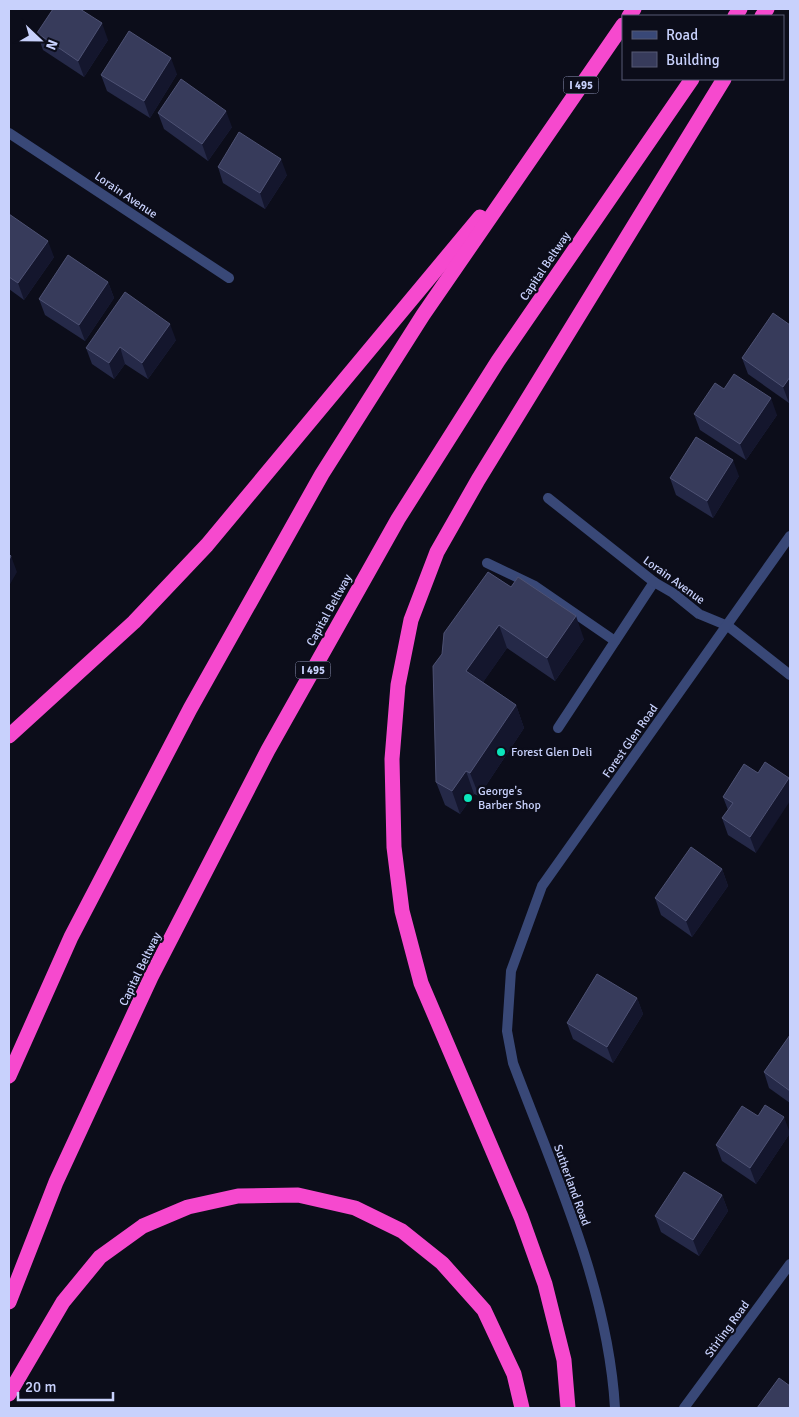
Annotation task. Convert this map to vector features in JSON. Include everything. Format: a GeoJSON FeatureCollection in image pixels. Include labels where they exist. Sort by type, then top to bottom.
{"type":"FeatureCollection","features":[{"type":"Feature","properties":{"kind":"highway","name":"I 495"},"geometry":{"type":"LineString","coordinates":[[9,1076],[71,937],[190,709],[322,474],[423,316],[622,26]]}},
{"type":"Feature","properties":{"kind":"highway","name":"Capital Beltway"},"geometry":{"type":"LineString","coordinates":[[9,1302],[56,1182],[151,977],[268,750],[408,502],[504,353],[691,80]]}},
{"type":"Feature","properties":{"kind":"highway"},"geometry":{"type":"LineString","coordinates":[[568,1408],[564,1360],[545,1284],[521,1217],[421,983],[402,911],[394,847],[392,759],[398,685],[411,620],[437,552],[478,480],[723,80]]}},
{"type":"Feature","properties":{"kind":"highway"},"geometry":{"type":"LineString","coordinates":[[9,736],[134,622],[207,545],[540,145]]}},
{"type":"Feature","properties":{"kind":"highway"},"geometry":{"type":"LineString","coordinates":[[9,1394],[63,1302],[100,1257],[143,1226],[188,1207],[238,1196],[298,1195],[355,1208],[402,1231],[442,1263],[484,1310],[514,1374],[522,1408]]}},
{"type":"Feature","properties":{"kind":"street","name":"Lorain Avenue"},"geometry":{"type":"LineString","coordinates":[[9,133],[229,278]]}},
{"type":"Feature","properties":{"kind":"street","name":"Lorain Avenue"},"geometry":{"type":"LineString","coordinates":[[548,498],[654,582],[673,593],[699,614],[728,626],[790,675]]}},
{"type":"Feature","properties":{"kind":"street","name":"Forest Glen Road"},"geometry":{"type":"LineString","coordinates":[[511,971],[542,886],[790,536]]}},
{"type":"Feature","properties":{"kind":"street"},"geometry":{"type":"LineString","coordinates":[[487,563],[535,586],[615,641]]}},
{"type":"Feature","properties":{"kind":"street"},"geometry":{"type":"LineString","coordinates":[[558,728],[654,582]]}},
{"type":"Feature","properties":{"kind":"street","name":"Sutherland Road"},"geometry":{"type":"LineString","coordinates":[[511,971],[507,1031],[513,1063],[594,1286],[613,1374],[616,1408]]}},
{"type":"Feature","properties":{"kind":"street","name":"Stirling Road"},"geometry":{"type":"LineString","coordinates":[[684,1408],[790,1264]]}},
{"type":"Feature","properties":{"kind":"building"},"geometry":{"type":"Polygon","coordinates":[[[53,9],[80,9],[102,23],[78,61],[37,33],[53,9]]]}},
{"type":"Feature","properties":{"kind":"building"},"geometry":{"type":"Polygon","coordinates":[[[129,31],[171,58],[144,101],[101,75],[129,31]]]}},
{"type":"Feature","properties":{"kind":"building"},"geometry":{"type":"Polygon","coordinates":[[[181,79],[226,111],[202,144],[158,113],[181,79]]]}},
{"type":"Feature","properties":{"kind":"building"},"geometry":{"type":"Polygon","coordinates":[[[239,132],[281,159],[260,193],[218,167],[239,132]]]}},
{"type":"Feature","properties":{"kind":"building"},"geometry":{"type":"Polygon","coordinates":[[[9,214],[48,241],[18,283],[9,277],[9,214]]]}},
{"type":"Feature","properties":{"kind":"building"},"geometry":{"type":"Polygon","coordinates":[[[68,255],[108,282],[79,325],[39,299],[68,255]]]}},
{"type":"Feature","properties":{"kind":"building"},"geometry":{"type":"Polygon","coordinates":[[[125,292],[170,324],[142,363],[120,347],[109,363],[86,348],[125,292]]]}},
{"type":"Feature","properties":{"kind":"building"},"geometry":{"type":"Polygon","coordinates":[[[773,313],[790,325],[790,377],[783,387],[742,358],[773,313]]]}},
{"type":"Feature","properties":{"kind":"building"},"geometry":{"type":"Polygon","coordinates":[[[734,374],[771,398],[740,444],[694,414],[715,383],[724,389],[734,374]]]}},
{"type":"Feature","properties":{"kind":"building"},"geometry":{"type":"Polygon","coordinates":[[[696,437],[733,460],[707,501],[670,478],[696,437]]]}},
{"type":"Feature","properties":{"kind":"building"},"geometry":{"type":"Polygon","coordinates":[[[488,572],[511,587],[518,577],[576,616],[547,658],[499,625],[466,671],[516,705],[470,773],[466,771],[452,791],[436,782],[433,666],[442,654],[444,633],[488,572]]]}},
{"type":"Feature","properties":{"kind":"building"},"geometry":{"type":"Polygon","coordinates":[[[765,762],[789,778],[750,837],[722,818],[733,803],[723,797],[744,764],[758,773],[765,762]]]}},
{"type":"Feature","properties":{"kind":"building"},"geometry":{"type":"Polygon","coordinates":[[[691,847],[722,869],[686,921],[655,898],[691,847]]]}},
{"type":"Feature","properties":{"kind":"building"},"geometry":{"type":"Polygon","coordinates":[[[597,974],[637,998],[607,1047],[567,1023],[597,974]]]}},
{"type":"Feature","properties":{"kind":"building"},"geometry":{"type":"Polygon","coordinates":[[[790,1035],[790,1091],[764,1072],[790,1035]]]}},
{"type":"Feature","properties":{"kind":"building"},"geometry":{"type":"Polygon","coordinates":[[[765,1105],[784,1117],[750,1168],[716,1145],[742,1106],[758,1116],[765,1105]]]}},
{"type":"Feature","properties":{"kind":"building"},"geometry":{"type":"Polygon","coordinates":[[[684,1172],[722,1195],[693,1240],[655,1216],[684,1172]]]}},
{"type":"Feature","properties":{"kind":"building"},"geometry":{"type":"Polygon","coordinates":[[[779,1378],[790,1386],[790,1408],[757,1408],[779,1378]]]}},
{"type":"Feature","properties":{"kind":"place","name":"Forest Glen Deli"},"geometry":{"type":"Point","coordinates":[501,752]}},
{"type":"Feature","properties":{"kind":"place","name":"George's Barber Shop"},"geometry":{"type":"Point","coordinates":[468,798]}}]}
